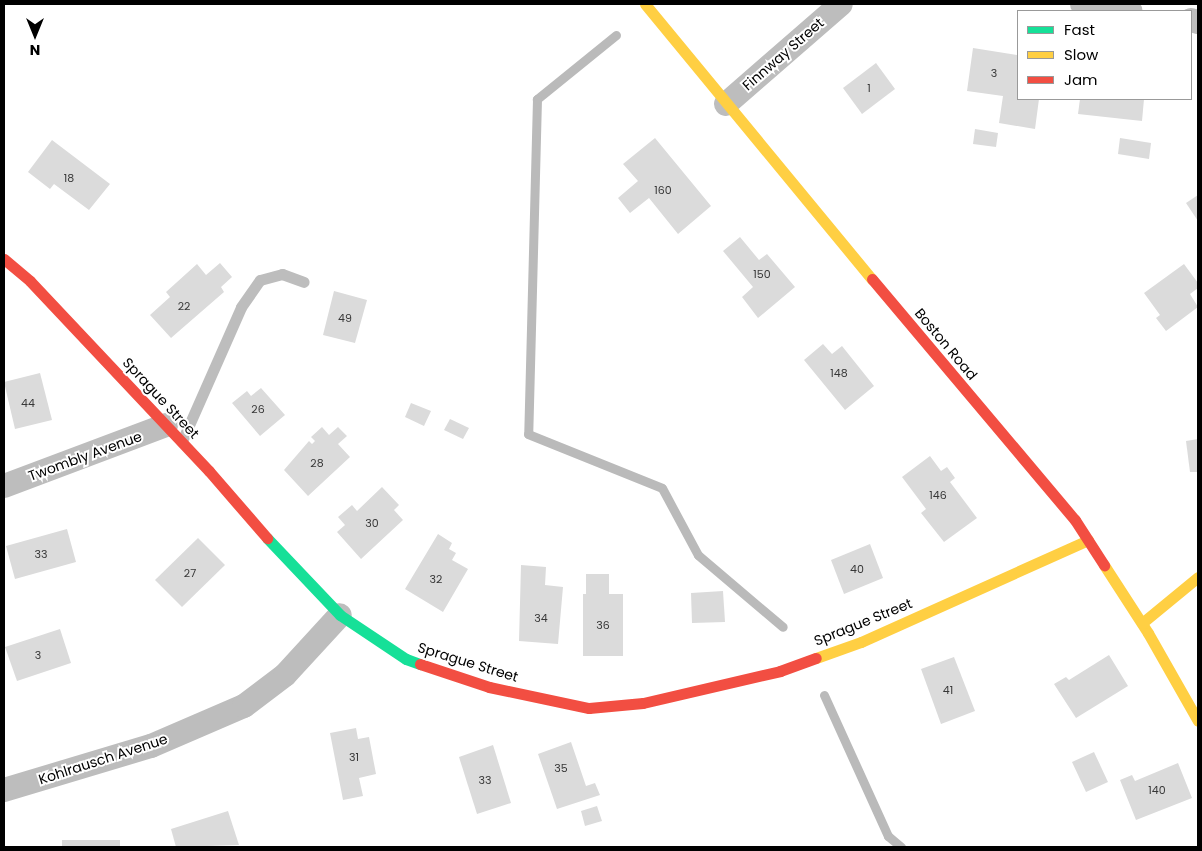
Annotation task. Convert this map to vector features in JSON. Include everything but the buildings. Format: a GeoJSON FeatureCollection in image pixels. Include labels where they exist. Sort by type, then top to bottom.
{"type":"FeatureCollection","features":[{"type":"Feature","properties":{"kind":"street","name":"Boston Road"},"geometry":{"type":"LineString","coordinates":[[645,4],[726,104],[1075,520],[1142,624],[1198,721]]}},
{"type":"Feature","properties":{"kind":"street","name":"Finnway Street"},"geometry":{"type":"LineString","coordinates":[[726,104],[841,4]]}},
{"type":"Feature","properties":{"kind":"street"},"geometry":{"type":"LineString","coordinates":[[1082,4],[1124,10]]}},
{"type":"Feature","properties":{"kind":"street","name":"Sprague Street"},"geometry":{"type":"LineString","coordinates":[[4,259],[30,281],[174,434],[294,569],[340,615],[406,658],[489,687],[589,708],[643,703],[780,671],[861,642],[1088,540]]}},
{"type":"Feature","properties":{"kind":"street","name":"Twombly Avenue"},"geometry":{"type":"LineString","coordinates":[[4,486],[174,434]]}},
{"type":"Feature","properties":{"kind":"street"},"geometry":{"type":"LineString","coordinates":[[1142,624],[1198,576]]}},
{"type":"Feature","properties":{"kind":"street","name":"Kohlrausch Avenue"},"geometry":{"type":"LineString","coordinates":[[4,790],[151,746],[244,706],[284,675],[340,615]]}},
{"type":"Feature","properties":{"kind":"lane"},"geometry":{"type":"LineString","coordinates":[[174,434],[241,308],[260,280],[282,274],[304,282]]}},
{"type":"Feature","properties":{"kind":"waterway"},"geometry":{"type":"LineString","coordinates":[[616,35],[537,99],[528,434],[662,488],[698,555],[783,627]]}},
{"type":"Feature","properties":{"kind":"waterway"},"geometry":{"type":"LineString","coordinates":[[824,695],[888,836],[901,847]]}},
{"type":"Feature","properties":{"kind":"traffic: fast"},"geometry":{"type":"LineString","coordinates":[[267,538],[340,615],[406,659],[420,664]]}},
{"type":"Feature","properties":{"kind":"traffic: slow"},"geometry":{"type":"LineString","coordinates":[[645,4],[872,279]]}},
{"type":"Feature","properties":{"kind":"traffic: slow"},"geometry":{"type":"LineString","coordinates":[[816,658],[861,642],[1088,540]]}},
{"type":"Feature","properties":{"kind":"traffic: slow"},"geometry":{"type":"LineString","coordinates":[[1104,565],[1148,633],[1198,721]]}},
{"type":"Feature","properties":{"kind":"traffic: slow"},"geometry":{"type":"LineString","coordinates":[[1142,623],[1198,577]]}},
{"type":"Feature","properties":{"kind":"traffic: jam"},"geometry":{"type":"LineString","coordinates":[[4,259],[30,281],[209,471],[267,538]]}},
{"type":"Feature","properties":{"kind":"traffic: jam"},"geometry":{"type":"LineString","coordinates":[[872,279],[1075,520],[1104,565]]}},
{"type":"Feature","properties":{"kind":"traffic: jam"},"geometry":{"type":"LineString","coordinates":[[420,664],[489,687],[589,708],[643,703],[780,671],[816,658]]}}]}
